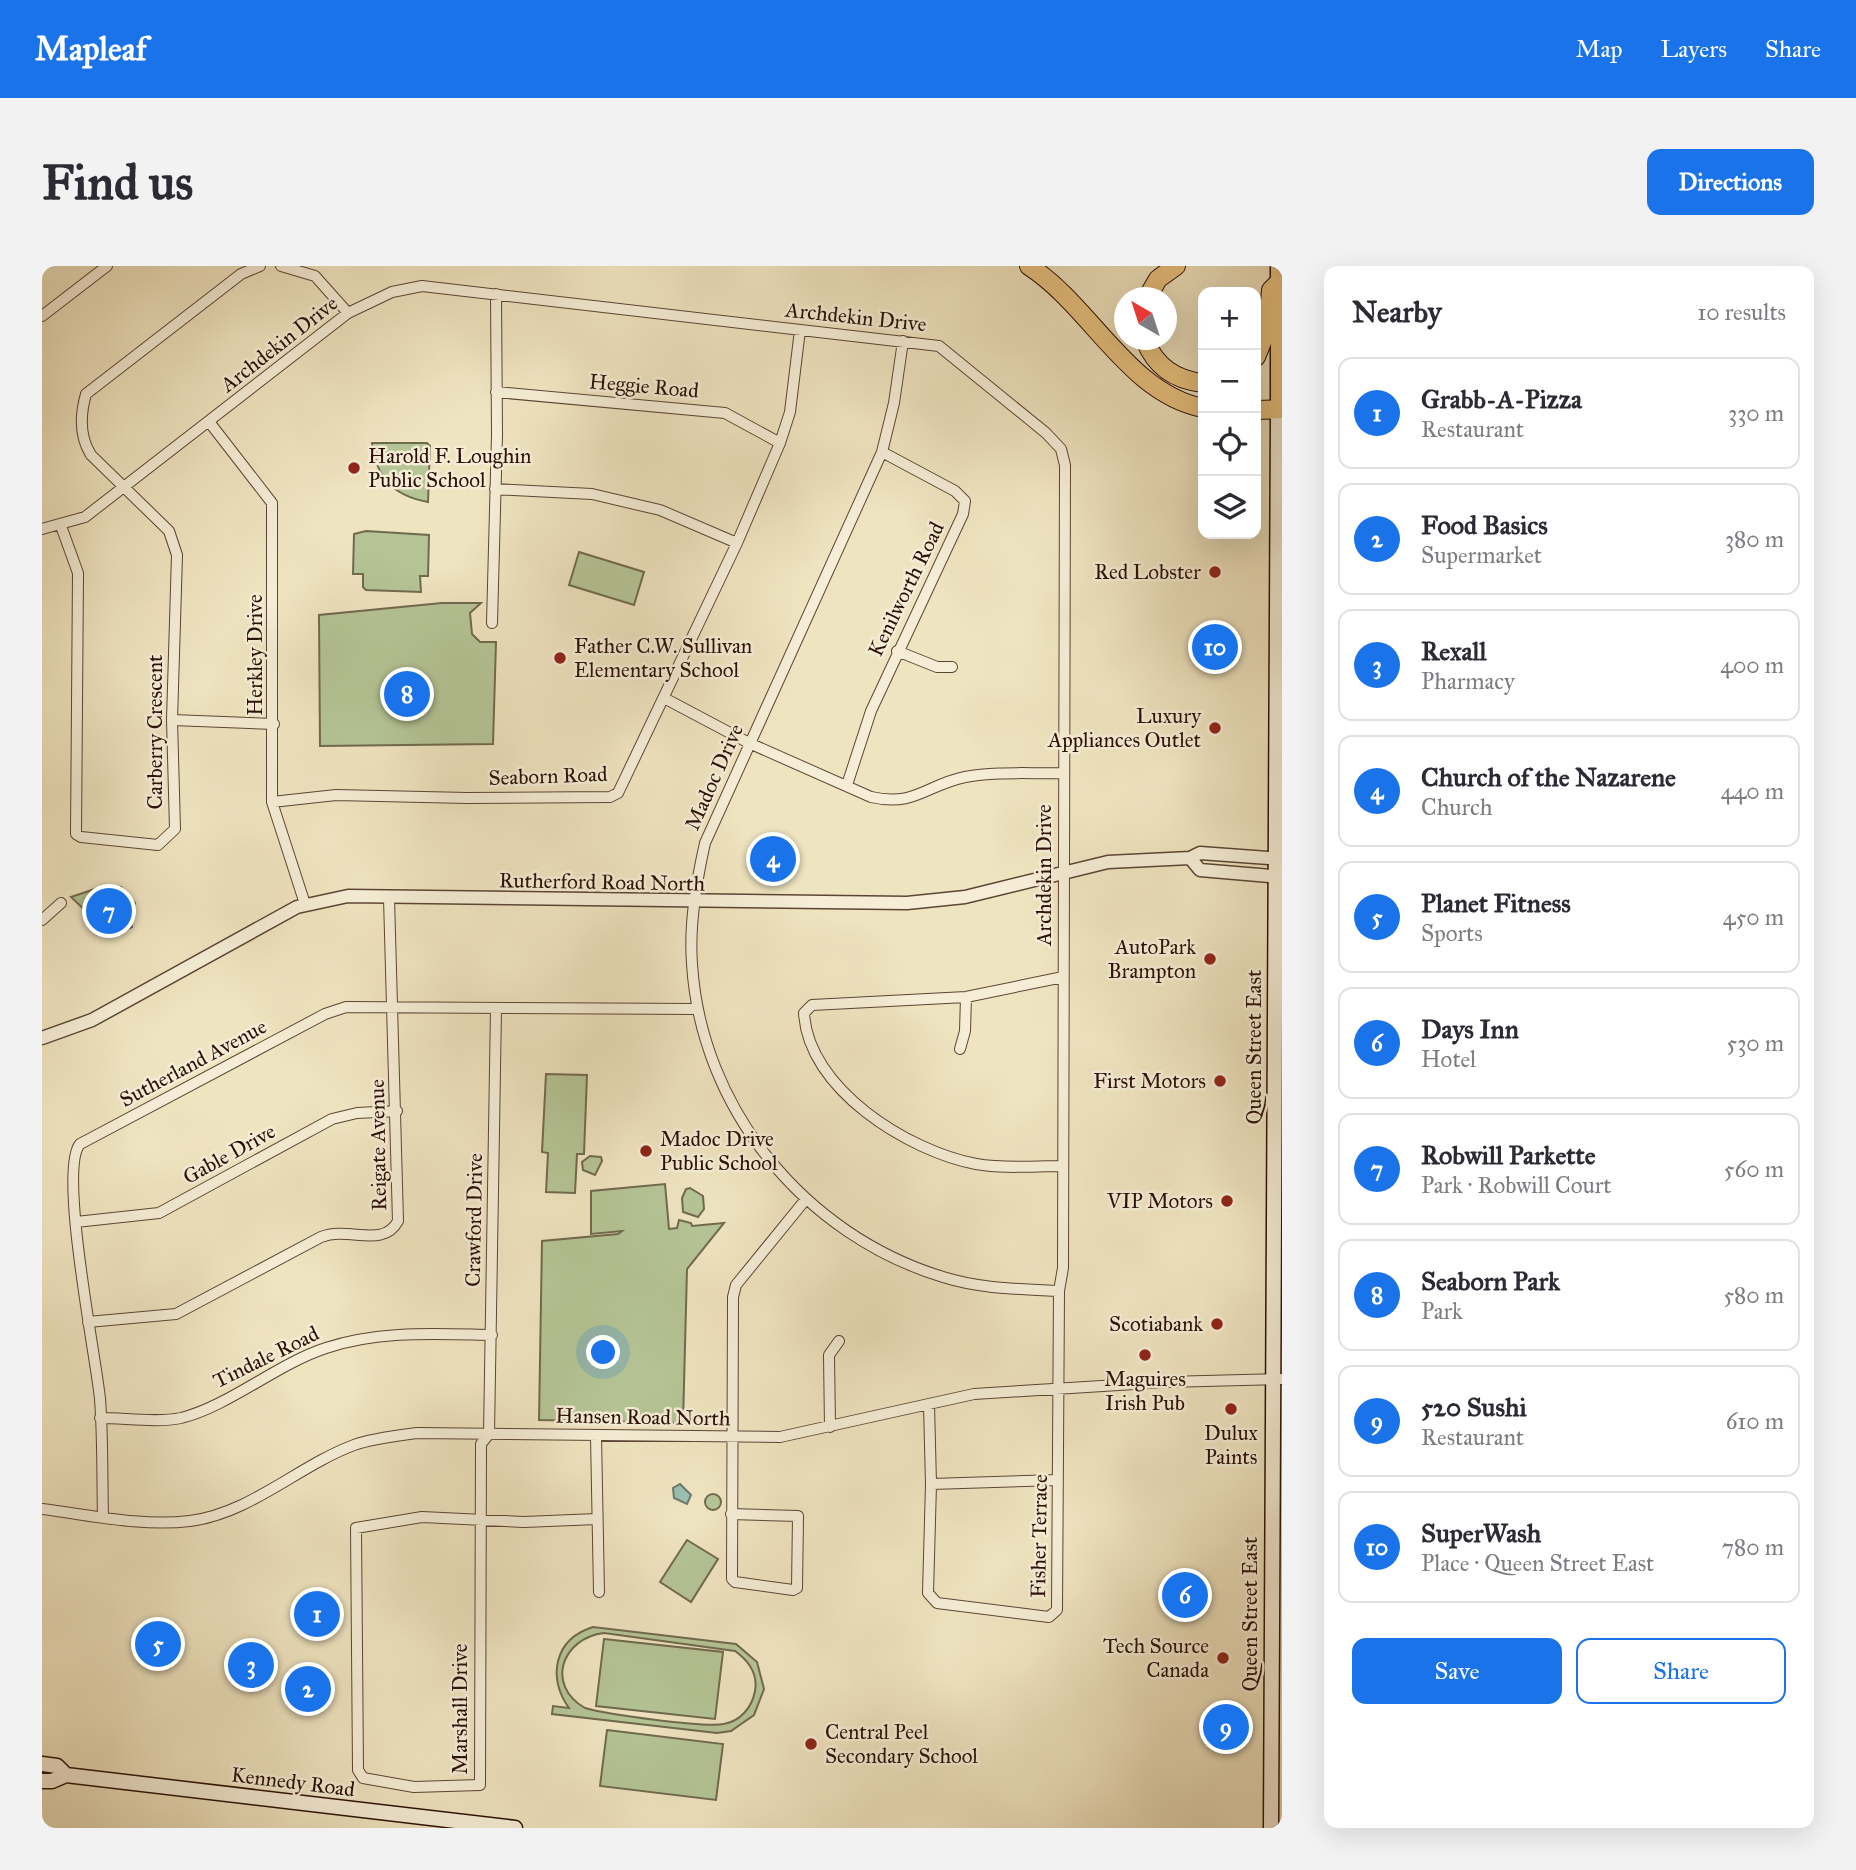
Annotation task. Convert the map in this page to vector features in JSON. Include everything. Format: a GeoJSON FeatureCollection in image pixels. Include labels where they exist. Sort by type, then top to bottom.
{"type":"FeatureCollection","features":[{"type":"Feature","properties":{"kind":"highway"},"geometry":{"type":"LineString","coordinates":[[1029,266],[1062,290],[1149,383],[1177,400],[1198,406]]}},
{"type":"Feature","properties":{"kind":"highway"},"geometry":{"type":"LineString","coordinates":[[1153,287],[1158,279],[1176,266]]}},
{"type":"Feature","properties":{"kind":"highway"},"geometry":{"type":"LineString","coordinates":[[1259,350],[1268,327],[1271,290],[1278,274]]}},
{"type":"Feature","properties":{"kind":"highway"},"geometry":{"type":"LineString","coordinates":[[1150,350],[1166,370],[1184,379],[1198,382]]}},
{"type":"Feature","properties":{"kind":"highway"},"geometry":{"type":"LineString","coordinates":[[1261,410],[1280,410]]}},
{"type":"Feature","properties":{"kind":"main road","name":"Queen Street East"},"geometry":{"type":"LineString","coordinates":[[1271,1828],[1277,1379],[1280,410],[1278,274]]}},
{"type":"Feature","properties":{"kind":"main road"},"geometry":{"type":"LineString","coordinates":[[42,1764],[57,1766],[66,1775],[52,1782],[42,1781]]}},
{"type":"Feature","properties":{"kind":"main road","name":"Kennedy Road"},"geometry":{"type":"LineString","coordinates":[[66,1775],[515,1828]]}},
{"type":"Feature","properties":{"kind":"street"},"geometry":{"type":"LineString","coordinates":[[42,316],[107,266]]}},
{"type":"Feature","properties":{"kind":"street","name":"Carberry Crescent"},"geometry":{"type":"LineString","coordinates":[[61,526],[78,573],[76,834],[81,837],[158,845],[175,829],[172,720],[177,555],[169,531],[91,455],[83,442],[82,409],[86,394],[241,274],[260,266]]}},
{"type":"Feature","properties":{"kind":"street"},"geometry":{"type":"LineString","coordinates":[[281,266],[315,276],[348,313]]}},
{"type":"Feature","properties":{"kind":"street","name":"Archdekin Drive"},"geometry":{"type":"LineString","coordinates":[[42,529],[61,526],[85,517],[125,489],[348,313],[392,292],[422,286],[939,346],[1046,433],[1061,449],[1065,466],[1063,1268],[1059,1291],[1057,1389]]}},
{"type":"Feature","properties":{"kind":"street"},"geometry":{"type":"LineString","coordinates":[[492,622],[496,294]]}},
{"type":"Feature","properties":{"kind":"street","name":"Seaborn Road"},"geometry":{"type":"LineString","coordinates":[[272,802],[336,795],[610,797],[622,786],[737,543],[780,443],[790,412],[800,330]]}},
{"type":"Feature","properties":{"kind":"street","name":"Madoc Drive"},"geometry":{"type":"LineString","coordinates":[[903,341],[894,403],[881,452],[705,843],[694,903],[692,964],[698,1009],[708,1048],[733,1109],[774,1167],[806,1199],[852,1234],[942,1277],[983,1287],[1059,1291]]}},
{"type":"Feature","properties":{"kind":"street","name":"Heggie Road"},"geometry":{"type":"LineString","coordinates":[[496,392],[725,413],[780,443]]}},
{"type":"Feature","properties":{"kind":"street","name":"Herkley Drive"},"geometry":{"type":"LineString","coordinates":[[210,423],[272,503],[272,802],[305,904]]}},
{"type":"Feature","properties":{"kind":"street","name":"Kenilworth Road"},"geometry":{"type":"LineString","coordinates":[[847,785],[871,710],[964,514],[965,501],[955,491],[881,452]]}},
{"type":"Feature","properties":{"kind":"street"},"geometry":{"type":"LineString","coordinates":[[495,489],[592,494],[660,510],[737,543]]}},
{"type":"Feature","properties":{"kind":"street"},"geometry":{"type":"LineString","coordinates":[[897,651],[937,667],[952,667]]}},
{"type":"Feature","properties":{"kind":"street"},"geometry":{"type":"LineString","coordinates":[[664,698],[749,743],[871,797],[903,801],[963,778],[1063,774]]}},
{"type":"Feature","properties":{"kind":"street"},"geometry":{"type":"LineString","coordinates":[[172,720],[274,723]]}},
{"type":"Feature","properties":{"kind":"street","name":"Rutherford Road North"},"geometry":{"type":"LineString","coordinates":[[42,1038],[92,1020],[305,904],[348,896],[694,903],[907,903],[965,897],[1108,862],[1190,858],[1200,853],[1279,859]]}},
{"type":"Feature","properties":{"kind":"street"},"geometry":{"type":"LineString","coordinates":[[1190,858],[1200,870],[1279,876]]}},
{"type":"Feature","properties":{"kind":"street","name":"Reigate Avenue"},"geometry":{"type":"LineString","coordinates":[[88,1322],[176,1314],[293,1250],[333,1232],[389,1234],[398,1221],[390,898]]}},
{"type":"Feature","properties":{"kind":"street"},"geometry":{"type":"LineString","coordinates":[[42,920],[61,904]]}},
{"type":"Feature","properties":{"kind":"street"},"geometry":{"type":"LineString","coordinates":[[1062,1167],[977,1164],[939,1153],[881,1124],[852,1102],[826,1070],[805,1024],[804,1013],[812,1005],[966,998],[1063,977]]}},
{"type":"Feature","properties":{"kind":"street"},"geometry":{"type":"LineString","coordinates":[[960,1049],[965,1031],[966,998]]}},
{"type":"Feature","properties":{"kind":"street","name":"Sutherland Avenue"},"geometry":{"type":"LineString","coordinates":[[103,1517],[100,1418],[76,1223],[73,1156],[80,1144],[325,1014],[346,1007],[698,1009]]}},
{"type":"Feature","properties":{"kind":"street","name":"Crawford Drive"},"geometry":{"type":"LineString","coordinates":[[489,1434],[496,1007]]}},
{"type":"Feature","properties":{"kind":"street","name":"Gable Drive"},"geometry":{"type":"LineString","coordinates":[[76,1223],[159,1213],[332,1119],[358,1113],[397,1111]]}},
{"type":"Feature","properties":{"kind":"street"},"geometry":{"type":"LineString","coordinates":[[731,1514],[798,1516],[797,1588],[735,1583],[732,1579],[731,1514],[733,1297],[736,1285],[806,1199]]}},
{"type":"Feature","properties":{"kind":"street","name":"Tindale Road"},"geometry":{"type":"LineString","coordinates":[[100,1418],[179,1418],[199,1411],[307,1356],[342,1343],[398,1334],[492,1335]]}},
{"type":"Feature","properties":{"kind":"street"},"geometry":{"type":"LineString","coordinates":[[830,1427],[829,1355],[839,1341]]}},
{"type":"Feature","properties":{"kind":"street","name":"Hansen Road North"},"geometry":{"type":"LineString","coordinates":[[42,1509],[103,1517],[191,1521],[255,1498],[353,1445],[380,1437],[416,1433],[780,1437],[975,1394],[1277,1379]]}},
{"type":"Feature","properties":{"kind":"street","name":"Fisher Terrace"},"geometry":{"type":"LineString","coordinates":[[929,1405],[931,1484],[928,1593],[931,1599],[937,1603],[1049,1617],[1057,1610],[1057,1389]]}},
{"type":"Feature","properties":{"kind":"street","name":"Marshall Drive"},"geometry":{"type":"LineString","coordinates":[[478,1518],[422,1517],[356,1528],[358,1770],[363,1778],[414,1787],[480,1785],[478,1518],[481,1444],[489,1434]]}},
{"type":"Feature","properties":{"kind":"street"},"geometry":{"type":"LineString","coordinates":[[596,1436],[599,1592]]}},
{"type":"Feature","properties":{"kind":"street"},"geometry":{"type":"LineString","coordinates":[[931,1484],[1058,1480]]}},
{"type":"Feature","properties":{"kind":"street"},"geometry":{"type":"LineString","coordinates":[[478,1518],[524,1522],[597,1519]]}},
{"type":"Feature","properties":{"kind":"shaded area"},"geometry":{"type":"Polygon","coordinates":[[[372,443],[427,443],[430,446],[428,502],[405,495],[389,483],[378,466],[372,443]]]}},
{"type":"Feature","properties":{"kind":"shaded area"},"geometry":{"type":"Polygon","coordinates":[[[366,531],[429,535],[428,576],[420,576],[421,592],[366,590],[363,587],[363,574],[353,574],[354,534],[366,531]]]}},
{"type":"Feature","properties":{"kind":"shaded area"},"geometry":{"type":"Polygon","coordinates":[[[579,552],[644,572],[634,605],[569,585],[579,552]]]}},
{"type":"Feature","properties":{"kind":"shaded area"},"geometry":{"type":"Polygon","coordinates":[[[442,603],[481,603],[470,613],[472,634],[480,642],[496,642],[493,744],[320,746],[319,615],[442,603]]]}},
{"type":"Feature","properties":{"kind":"shaded area"},"geometry":{"type":"Polygon","coordinates":[[[104,886],[121,887],[135,903],[130,919],[132,927],[122,932],[94,919],[71,897],[104,886]]]}},
{"type":"Feature","properties":{"kind":"shaded area"},"geometry":{"type":"Polygon","coordinates":[[[546,1074],[587,1075],[584,1154],[577,1154],[575,1193],[546,1192],[548,1153],[542,1152],[546,1074]]]}},
{"type":"Feature","properties":{"kind":"shaded area"},"geometry":{"type":"Polygon","coordinates":[[[590,1156],[601,1157],[602,1161],[595,1175],[583,1170],[582,1162],[590,1156]]]}},
{"type":"Feature","properties":{"kind":"shaded area"},"geometry":{"type":"Polygon","coordinates":[[[665,1184],[669,1229],[677,1228],[679,1220],[691,1223],[692,1226],[724,1223],[687,1269],[683,1423],[539,1420],[542,1241],[618,1234],[622,1231],[591,1234],[591,1191],[665,1184]]]}},
{"type":"Feature","properties":{"kind":"shaded area"},"geometry":{"type":"Polygon","coordinates":[[[690,1188],[703,1196],[704,1209],[698,1217],[683,1212],[682,1198],[686,1189],[690,1188]]]}},
{"type":"Feature","properties":{"kind":"shaded area"},"geometry":{"type":"Polygon","coordinates":[[[680,1484],[691,1495],[687,1504],[674,1498],[673,1488],[680,1484]]]}},
{"type":"Feature","properties":{"kind":"shaded area"},"geometry":{"type":"Polygon","coordinates":[[[713,1494],[721,1502],[713,1510],[705,1502],[713,1494]]]}},
{"type":"Feature","properties":{"kind":"shaded area"},"geometry":{"type":"Polygon","coordinates":[[[687,1540],[718,1559],[691,1602],[660,1582],[687,1540]]]}},
{"type":"Feature","properties":{"kind":"shaded area"},"geometry":{"type":"Polygon","coordinates":[[[593,1627],[736,1644],[757,1662],[764,1689],[754,1715],[731,1731],[717,1733],[552,1714],[553,1706],[569,1708],[558,1684],[558,1661],[562,1650],[580,1633],[593,1627]],[[604,1633],[589,1637],[569,1653],[562,1675],[565,1687],[585,1708],[654,1720],[724,1724],[744,1713],[755,1691],[751,1668],[735,1651],[604,1633]]]}},
{"type":"Feature","properties":{"kind":"shaded area"},"geometry":{"type":"Polygon","coordinates":[[[604,1639],[723,1652],[715,1719],[596,1706],[604,1639]]]}},
{"type":"Feature","properties":{"kind":"shaded area"},"geometry":{"type":"Polygon","coordinates":[[[607,1730],[723,1744],[716,1800],[600,1786],[607,1730]]]}},
{"type":"Feature","properties":{"kind":"place","name":"Harold F. Loughin Public School"},"geometry":{"type":"Point","coordinates":[354,468]}},
{"type":"Feature","properties":{"kind":"place","name":"Red Lobster"},"geometry":{"type":"Point","coordinates":[1215,572]}},
{"type":"Feature","properties":{"kind":"place","name":"SuperWash"},"geometry":{"type":"Point","coordinates":[1215,647]}},
{"type":"Feature","properties":{"kind":"place","name":"Father C.W. Sullivan Elementary School"},"geometry":{"type":"Point","coordinates":[560,658]}},
{"type":"Feature","properties":{"kind":"place","name":"Seaborn Park"},"geometry":{"type":"Point","coordinates":[407,694]}},
{"type":"Feature","properties":{"kind":"place","name":"Luxury Appliances Outlet"},"geometry":{"type":"Point","coordinates":[1215,728]}},
{"type":"Feature","properties":{"kind":"place","name":"Church of the Nazarene"},"geometry":{"type":"Point","coordinates":[773,859]}},
{"type":"Feature","properties":{"kind":"place","name":"Robwill Parkette"},"geometry":{"type":"Point","coordinates":[109,911]}},
{"type":"Feature","properties":{"kind":"place","name":"AutoPark Brampton"},"geometry":{"type":"Point","coordinates":[1210,959]}},
{"type":"Feature","properties":{"kind":"place","name":"First Motors"},"geometry":{"type":"Point","coordinates":[1220,1081]}},
{"type":"Feature","properties":{"kind":"place","name":"Madoc Drive Public School"},"geometry":{"type":"Point","coordinates":[646,1151]}},
{"type":"Feature","properties":{"kind":"place","name":"VIP Motors"},"geometry":{"type":"Point","coordinates":[1227,1201]}},
{"type":"Feature","properties":{"kind":"place","name":"Scotiabank"},"geometry":{"type":"Point","coordinates":[1217,1324]}},
{"type":"Feature","properties":{"kind":"place","name":"Maguires Irish Pub"},"geometry":{"type":"Point","coordinates":[1145,1355]}},
{"type":"Feature","properties":{"kind":"place","name":"Dulux Paints"},"geometry":{"type":"Point","coordinates":[1231,1409]}},
{"type":"Feature","properties":{"kind":"place","name":"Days Inn"},"geometry":{"type":"Point","coordinates":[1185,1595]}},
{"type":"Feature","properties":{"kind":"place","name":"Grabb-A-Pizza"},"geometry":{"type":"Point","coordinates":[317,1614]}},
{"type":"Feature","properties":{"kind":"place","name":"Planet Fitness"},"geometry":{"type":"Point","coordinates":[158,1644]}},
{"type":"Feature","properties":{"kind":"place","name":"Tech Source Canada"},"geometry":{"type":"Point","coordinates":[1223,1658]}},
{"type":"Feature","properties":{"kind":"place","name":"Rexall"},"geometry":{"type":"Point","coordinates":[251,1665]}},
{"type":"Feature","properties":{"kind":"place","name":"Food Basics"},"geometry":{"type":"Point","coordinates":[308,1689]}},
{"type":"Feature","properties":{"kind":"place","name":"520 Sushi"},"geometry":{"type":"Point","coordinates":[1226,1727]}},
{"type":"Feature","properties":{"kind":"place","name":"Central Peel Secondary School"},"geometry":{"type":"Point","coordinates":[811,1744]}}]}
